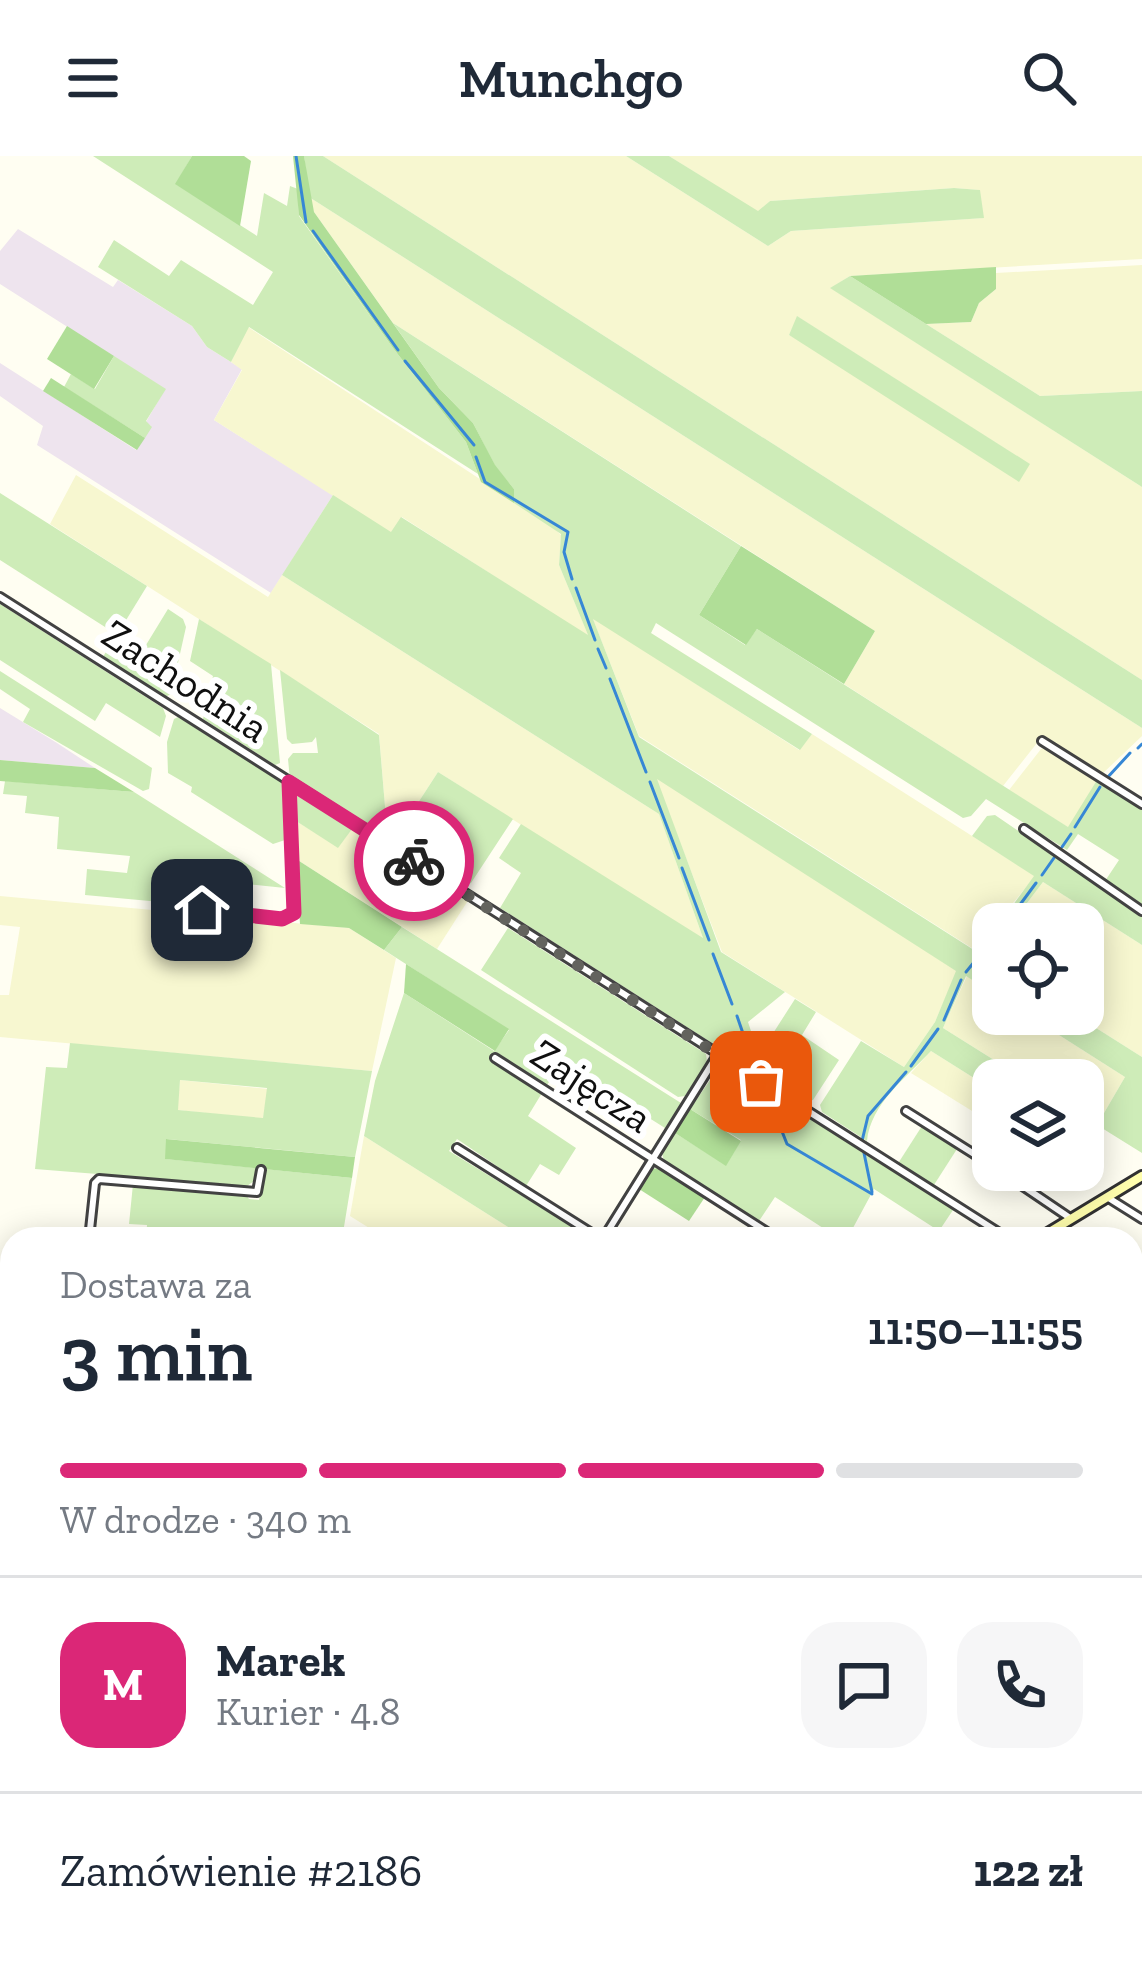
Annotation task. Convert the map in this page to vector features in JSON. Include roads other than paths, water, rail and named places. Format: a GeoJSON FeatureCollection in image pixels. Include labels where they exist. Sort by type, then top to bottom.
{"type":"FeatureCollection","features":[{"type":"Feature","properties":{"kind":"main road"},"geometry":{"type":"LineString","coordinates":[[1058,1227],[1140,1180]]}},
{"type":"Feature","properties":{"kind":"street","name":"Zachodnia"},"geometry":{"type":"LineString","coordinates":[[0,597],[990,1227]]}},
{"type":"Feature","properties":{"kind":"street"},"geometry":{"type":"LineString","coordinates":[[1042,741],[1142,804]]}},
{"type":"Feature","properties":{"kind":"street"},"geometry":{"type":"LineString","coordinates":[[202,910],[291,916],[289,782]]}},
{"type":"Feature","properties":{"kind":"street"},"geometry":{"type":"LineString","coordinates":[[1024,829],[1142,911]]}},
{"type":"Feature","properties":{"kind":"street"},"geometry":{"type":"LineString","coordinates":[[610,1227],[718,1054]]}},
{"type":"Feature","properties":{"kind":"street","name":"Zajęcza"},"geometry":{"type":"LineString","coordinates":[[495,1058],[759,1227]]}},
{"type":"Feature","properties":{"kind":"street"},"geometry":{"type":"LineString","coordinates":[[906,1111],[972,1153]]}},
{"type":"Feature","properties":{"kind":"street"},"geometry":{"type":"LineString","coordinates":[[457,1148],[583,1227]]}},
{"type":"Feature","properties":{"kind":"street"},"geometry":{"type":"LineString","coordinates":[[90,1227],[96,1180],[257,1192],[261,1170]]}},
{"type":"Feature","properties":{"kind":"street"},"geometry":{"type":"LineString","coordinates":[[1030,1191],[1071,1219]]}},
{"type":"Feature","properties":{"kind":"street"},"geometry":{"type":"LineString","coordinates":[[1107,1197],[1142,1219]]}},
{"type":"Feature","properties":{"kind":"waterway"},"geometry":{"type":"LineString","coordinates":[[296,156],[306,222]]}},
{"type":"Feature","properties":{"kind":"waterway"},"geometry":{"type":"LineString","coordinates":[[313,231],[398,350]]}},
{"type":"Feature","properties":{"kind":"waterway"},"geometry":{"type":"LineString","coordinates":[[405,361],[474,445]]}},
{"type":"Feature","properties":{"kind":"waterway"},"geometry":{"type":"LineString","coordinates":[[476,457],[485,482],[568,532],[564,552],[572,579]]}},
{"type":"Feature","properties":{"kind":"waterway"},"geometry":{"type":"LineString","coordinates":[[576,588],[595,640]]}},
{"type":"Feature","properties":{"kind":"waterway"},"geometry":{"type":"LineString","coordinates":[[598,649],[606,668]]}},
{"type":"Feature","properties":{"kind":"waterway"},"geometry":{"type":"LineString","coordinates":[[610,679],[646,772]]}},
{"type":"Feature","properties":{"kind":"waterway"},"geometry":{"type":"LineString","coordinates":[[1138,748],[1142,744]]}},
{"type":"Feature","properties":{"kind":"waterway"},"geometry":{"type":"LineString","coordinates":[[1107,778],[1130,753]]}},
{"type":"Feature","properties":{"kind":"waterway"},"geometry":{"type":"LineString","coordinates":[[650,782],[679,858]]}},
{"type":"Feature","properties":{"kind":"waterway"},"geometry":{"type":"LineString","coordinates":[[1075,827],[1100,787]]}},
{"type":"Feature","properties":{"kind":"waterway"},"geometry":{"type":"LineString","coordinates":[[1062,847],[1071,834]]}},
{"type":"Feature","properties":{"kind":"waterway"},"geometry":{"type":"LineString","coordinates":[[1042,875],[1056,855]]}},
{"type":"Feature","properties":{"kind":"waterway"},"geometry":{"type":"LineString","coordinates":[[682,868],[709,940]]}},
{"type":"Feature","properties":{"kind":"waterway"},"geometry":{"type":"LineString","coordinates":[[1021,903],[1036,883]]}},
{"type":"Feature","properties":{"kind":"waterway"},"geometry":{"type":"LineString","coordinates":[[713,954],[732,1004]]}},
{"type":"Feature","properties":{"kind":"waterway"},"geometry":{"type":"LineString","coordinates":[[966,972],[972,965]]}},
{"type":"Feature","properties":{"kind":"waterway"},"geometry":{"type":"LineString","coordinates":[[944,1020],[961,980]]}},
{"type":"Feature","properties":{"kind":"waterway"},"geometry":{"type":"LineString","coordinates":[[737,1016],[748,1048]]}},
{"type":"Feature","properties":{"kind":"waterway"},"geometry":{"type":"LineString","coordinates":[[911,1066],[938,1029]]}},
{"type":"Feature","properties":{"kind":"waterway"},"geometry":{"type":"LineString","coordinates":[[752,1059],[760,1077]]}},
{"type":"Feature","properties":{"kind":"waterway"},"geometry":{"type":"LineString","coordinates":[[862,1141],[868,1116],[906,1072]]}},
{"type":"Feature","properties":{"kind":"waterway"},"geometry":{"type":"LineString","coordinates":[[766,1091],[787,1144],[872,1194]]}},
{"type":"Feature","properties":{"kind":"waterway"},"geometry":{"type":"LineString","coordinates":[[864,1153],[872,1192]]}}]}
